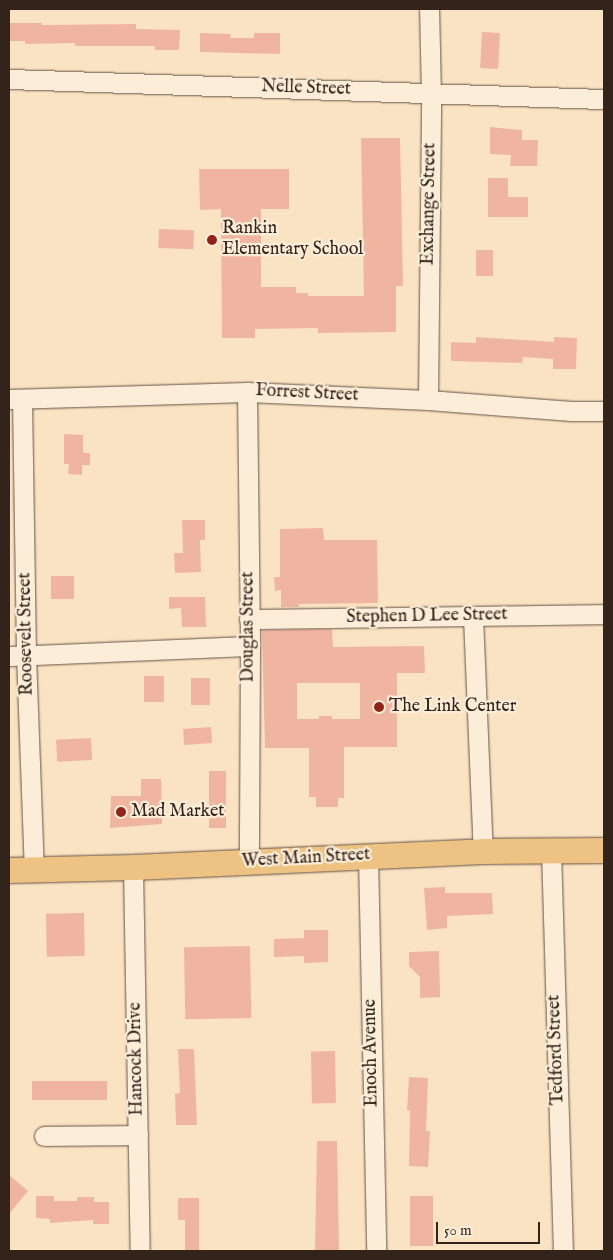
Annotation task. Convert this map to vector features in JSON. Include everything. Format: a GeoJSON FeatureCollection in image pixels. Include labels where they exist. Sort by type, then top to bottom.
{"type":"FeatureCollection","features":[{"type":"Feature","properties":{"kind":"main road","name":"West Main Street"},"geometry":{"type":"LineString","coordinates":[[9,870],[133,867],[483,851],[604,850]]}},
{"type":"Feature","properties":{"kind":"street","name":"Exchange Street"},"geometry":{"type":"LineString","coordinates":[[428,400],[431,94],[429,9]]}},
{"type":"Feature","properties":{"kind":"street","name":"Nelle Street"},"geometry":{"type":"LineString","coordinates":[[9,79],[604,99]]}},
{"type":"Feature","properties":{"kind":"street","name":"Forrest Street"},"geometry":{"type":"LineString","coordinates":[[15,399],[247,392],[428,400],[572,411],[604,411]]}},
{"type":"Feature","properties":{"kind":"street","name":"Douglas Street"},"geometry":{"type":"LineString","coordinates":[[247,392],[250,646],[248,862]]}},
{"type":"Feature","properties":{"kind":"street","name":"Roosevelt Street"},"geometry":{"type":"LineString","coordinates":[[15,399],[18,655],[34,869]]}},
{"type":"Feature","properties":{"kind":"street","name":"Stephen D Lee Street"},"geometry":{"type":"LineString","coordinates":[[249,619],[604,614]]}},
{"type":"Feature","properties":{"kind":"street"},"geometry":{"type":"LineString","coordinates":[[473,617],[483,851]]}},
{"type":"Feature","properties":{"kind":"street"},"geometry":{"type":"LineString","coordinates":[[18,655],[250,646]]}},
{"type":"Feature","properties":{"kind":"street","name":"Tedford Street"},"geometry":{"type":"LineString","coordinates":[[551,850],[563,1251]]}},
{"type":"Feature","properties":{"kind":"street","name":"Enoch Avenue"},"geometry":{"type":"LineString","coordinates":[[368,856],[376,1251]]}},
{"type":"Feature","properties":{"kind":"street","name":"Hancock Drive"},"geometry":{"type":"LineString","coordinates":[[133,867],[140,1251]]}},
{"type":"Feature","properties":{"kind":"street"},"geometry":{"type":"LineString","coordinates":[[44,1136],[138,1135]]}},
{"type":"Feature","properties":{"kind":"building"},"geometry":{"type":"Polygon","coordinates":[[[9,23],[42,23],[42,25],[136,24],[136,29],[180,30],[179,50],[155,50],[155,46],[75,46],[75,43],[25,44],[25,41],[9,41],[9,23]]]}},
{"type":"Feature","properties":{"kind":"building"},"geometry":{"type":"Polygon","coordinates":[[[482,32],[500,33],[498,69],[480,68],[482,32]]]}},
{"type":"Feature","properties":{"kind":"building"},"geometry":{"type":"Polygon","coordinates":[[[200,33],[231,34],[230,38],[254,38],[254,33],[280,33],[280,54],[200,52],[200,33]]]}},
{"type":"Feature","properties":{"kind":"building"},"geometry":{"type":"Polygon","coordinates":[[[490,127],[522,130],[522,140],[538,140],[537,166],[510,166],[511,155],[490,154],[490,127]]]}},
{"type":"Feature","properties":{"kind":"building"},"geometry":{"type":"Polygon","coordinates":[[[361,138],[400,138],[403,286],[396,286],[396,332],[318,333],[318,328],[255,329],[255,338],[222,338],[221,209],[200,210],[199,169],[289,169],[289,209],[261,209],[261,287],[296,287],[296,293],[308,293],[308,296],[364,296],[361,138]]]}},
{"type":"Feature","properties":{"kind":"building"},"geometry":{"type":"Polygon","coordinates":[[[488,178],[508,178],[508,197],[528,197],[528,217],[488,217],[488,178]]]}},
{"type":"Feature","properties":{"kind":"building"},"geometry":{"type":"Polygon","coordinates":[[[159,229],[194,230],[193,249],[158,248],[159,229]]]}},
{"type":"Feature","properties":{"kind":"building"},"geometry":{"type":"Polygon","coordinates":[[[476,250],[493,250],[493,276],[476,276],[476,250]]]}},
{"type":"Feature","properties":{"kind":"building"},"geometry":{"type":"Polygon","coordinates":[[[476,337],[554,342],[554,337],[577,338],[576,369],[553,369],[553,359],[523,357],[522,363],[451,361],[451,342],[476,343],[476,337]]]}},
{"type":"Feature","properties":{"kind":"building"},"geometry":{"type":"Polygon","coordinates":[[[64,434],[83,435],[83,453],[90,453],[90,465],[82,465],[82,475],[68,474],[69,464],[64,464],[64,434]]]}},
{"type":"Feature","properties":{"kind":"building"},"geometry":{"type":"Polygon","coordinates":[[[182,520],[205,520],[205,540],[200,540],[201,572],[175,573],[174,553],[183,553],[182,520]]]}},
{"type":"Feature","properties":{"kind":"building"},"geometry":{"type":"Polygon","coordinates":[[[323,528],[324,540],[377,540],[378,603],[299,604],[299,607],[281,607],[281,590],[275,591],[274,577],[280,577],[280,529],[323,528]]]}},
{"type":"Feature","properties":{"kind":"building"},"geometry":{"type":"Polygon","coordinates":[[[51,576],[74,576],[74,599],[51,599],[51,576]]]}},
{"type":"Feature","properties":{"kind":"building"},"geometry":{"type":"Polygon","coordinates":[[[169,597],[205,597],[206,627],[182,627],[181,608],[169,609],[169,597]]]}},
{"type":"Feature","properties":{"kind":"building","name":"The Link Center"},"geometry":{"type":"Polygon","coordinates":[[[332,629],[333,647],[424,646],[425,673],[397,673],[397,747],[344,747],[344,798],[338,798],[338,807],[316,807],[316,797],[309,797],[309,748],[265,748],[262,630],[332,629]],[[297,683],[297,719],[319,719],[319,716],[332,716],[332,719],[360,719],[360,683],[297,683]]]}},
{"type":"Feature","properties":{"kind":"building"},"geometry":{"type":"Polygon","coordinates":[[[144,676],[164,676],[164,702],[144,702],[144,676]]]}},
{"type":"Feature","properties":{"kind":"building"},"geometry":{"type":"Polygon","coordinates":[[[191,678],[210,678],[210,705],[191,705],[191,678]]]}},
{"type":"Feature","properties":{"kind":"building"},"geometry":{"type":"Polygon","coordinates":[[[211,727],[212,743],[184,745],[183,729],[211,727]]]}},
{"type":"Feature","properties":{"kind":"building"},"geometry":{"type":"Polygon","coordinates":[[[91,738],[92,760],[57,762],[56,740],[91,738]]]}},
{"type":"Feature","properties":{"kind":"building"},"geometry":{"type":"Polygon","coordinates":[[[209,771],[226,771],[226,828],[209,828],[209,771]]]}},
{"type":"Feature","properties":{"kind":"building"},"geometry":{"type":"Polygon","coordinates":[[[141,779],[161,779],[162,824],[110,828],[111,796],[141,796],[141,779]]]}},
{"type":"Feature","properties":{"kind":"building"},"geometry":{"type":"Polygon","coordinates":[[[445,887],[445,893],[492,893],[493,914],[447,916],[447,928],[427,930],[424,888],[445,887]]]}},
{"type":"Feature","properties":{"kind":"building"},"geometry":{"type":"Polygon","coordinates":[[[84,913],[85,956],[47,957],[46,914],[84,913]]]}},
{"type":"Feature","properties":{"kind":"building"},"geometry":{"type":"Polygon","coordinates":[[[304,930],[328,930],[328,962],[304,963],[304,956],[274,957],[274,939],[304,938],[304,930]]]}},
{"type":"Feature","properties":{"kind":"building"},"geometry":{"type":"Polygon","coordinates":[[[250,946],[251,1018],[185,1019],[184,947],[250,946]]]}},
{"type":"Feature","properties":{"kind":"building"},"geometry":{"type":"Polygon","coordinates":[[[439,951],[440,997],[420,998],[420,977],[409,966],[409,952],[439,951]]]}},
{"type":"Feature","properties":{"kind":"building"},"geometry":{"type":"Polygon","coordinates":[[[178,1049],[194,1049],[197,1125],[176,1125],[175,1094],[180,1093],[178,1049]]]}},
{"type":"Feature","properties":{"kind":"building"},"geometry":{"type":"Polygon","coordinates":[[[311,1051],[335,1051],[336,1103],[312,1103],[311,1051]]]}},
{"type":"Feature","properties":{"kind":"building"},"geometry":{"type":"Polygon","coordinates":[[[409,1077],[428,1078],[426,1131],[430,1131],[428,1167],[409,1166],[410,1111],[407,1110],[409,1077]]]}},
{"type":"Feature","properties":{"kind":"building"},"geometry":{"type":"Polygon","coordinates":[[[32,1081],[107,1081],[107,1100],[32,1100],[32,1081]]]}},
{"type":"Feature","properties":{"kind":"building"},"geometry":{"type":"Polygon","coordinates":[[[317,1141],[337,1141],[339,1251],[315,1251],[317,1141]]]}},
{"type":"Feature","properties":{"kind":"building"},"geometry":{"type":"Polygon","coordinates":[[[9,1175],[28,1191],[9,1214],[9,1175]]]}},
{"type":"Feature","properties":{"kind":"building"},"geometry":{"type":"Polygon","coordinates":[[[36,1196],[54,1196],[54,1201],[77,1201],[77,1197],[94,1197],[94,1202],[109,1202],[109,1224],[93,1224],[93,1220],[50,1223],[50,1219],[36,1218],[36,1196]]]}},
{"type":"Feature","properties":{"kind":"building"},"geometry":{"type":"Polygon","coordinates":[[[410,1196],[433,1196],[433,1246],[410,1246],[410,1196]]]}},
{"type":"Feature","properties":{"kind":"building"},"geometry":{"type":"Polygon","coordinates":[[[178,1198],[199,1198],[199,1251],[185,1251],[185,1220],[178,1220],[178,1198]]]}},
{"type":"Feature","properties":{"kind":"place","name":"Rankin Elementary School"},"geometry":{"type":"Point","coordinates":[212,240]}},
{"type":"Feature","properties":{"kind":"place","name":"The Link Center"},"geometry":{"type":"Point","coordinates":[379,707]}},
{"type":"Feature","properties":{"kind":"place","name":"Mad Market"},"geometry":{"type":"Point","coordinates":[121,812]}}]}
